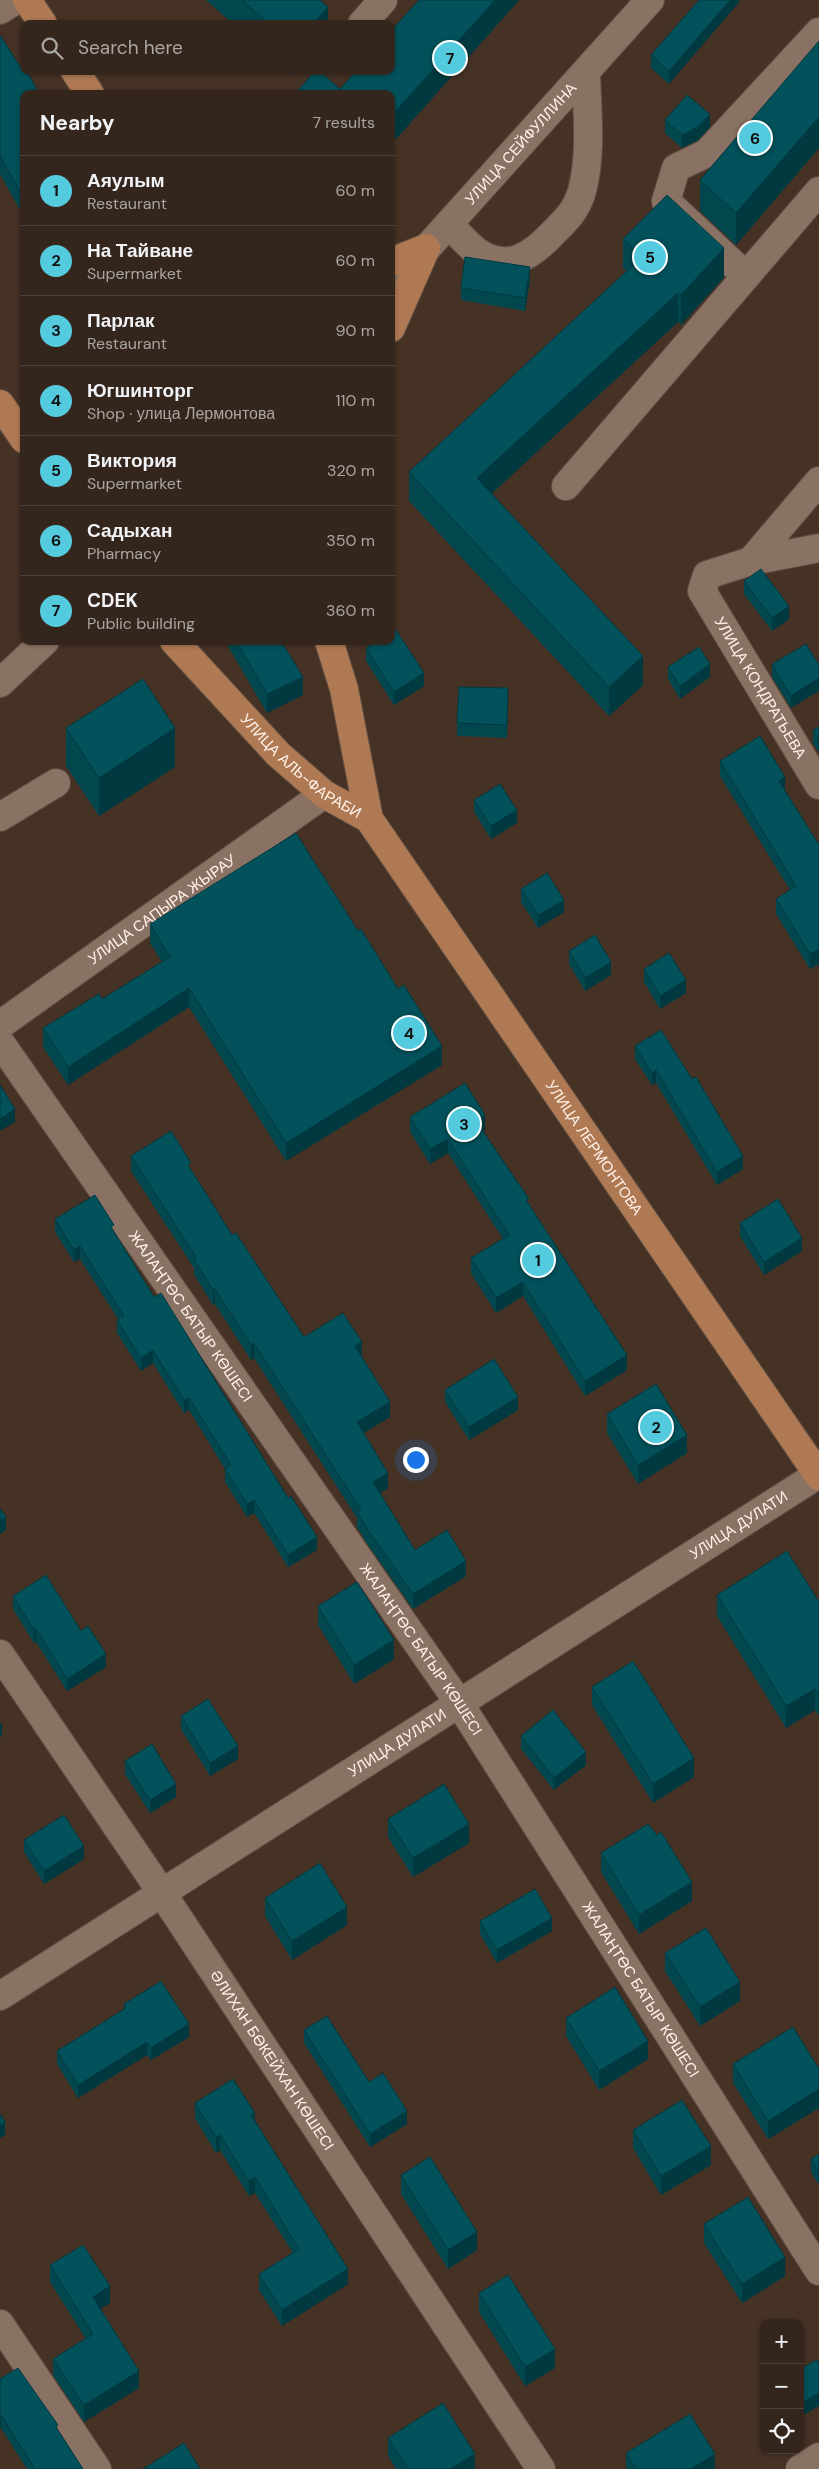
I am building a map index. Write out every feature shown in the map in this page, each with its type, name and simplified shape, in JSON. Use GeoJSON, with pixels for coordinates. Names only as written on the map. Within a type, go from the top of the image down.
{"type":"FeatureCollection","features":[{"type":"Feature","properties":{"kind":"main road"},"geometry":{"type":"LineString","coordinates":[[26,0],[39,20]]}},
{"type":"Feature","properties":{"kind":"main road"},"geometry":{"type":"LineString","coordinates":[[78,75],[87,90]]}},
{"type":"Feature","properties":{"kind":"main road"},"geometry":{"type":"LineString","coordinates":[[395,260],[426,248]]}},
{"type":"Feature","properties":{"kind":"main road"},"geometry":{"type":"LineString","coordinates":[[395,319],[426,248]]}},
{"type":"Feature","properties":{"kind":"main road"},"geometry":{"type":"LineString","coordinates":[[0,404],[20,433]]}},
{"type":"Feature","properties":{"kind":"main road","name":"УЛИЦА АЛЬ-ФАРАБИ"},"geometry":{"type":"LineString","coordinates":[[178,645],[278,754],[324,794],[369,819]]}},
{"type":"Feature","properties":{"kind":"main road","name":"УЛИЦА АЛЬ-ФАРАБИ"},"geometry":{"type":"LineString","coordinates":[[330,645],[344,689],[369,819]]}},
{"type":"Feature","properties":{"kind":"main road"},"geometry":{"type":"LineString","coordinates":[[342,645],[344,689]]}},
{"type":"Feature","properties":{"kind":"main road","name":"УЛИЦА ЛЕРМОНТОВА"},"geometry":{"type":"LineString","coordinates":[[369,819],[819,1475]]}},
{"type":"Feature","properties":{"kind":"street"},"geometry":{"type":"LineString","coordinates":[[0,10],[16,0]]}},
{"type":"Feature","properties":{"kind":"street","name":"УЛИЦА СЕЙФУЛЛИНА"},"geometry":{"type":"LineString","coordinates":[[395,283],[650,0]]}},
{"type":"Feature","properties":{"kind":"street"},"geometry":{"type":"LineString","coordinates":[[746,276],[666,200],[676,168],[707,153],[819,32]]}},
{"type":"Feature","properties":{"kind":"street"},"geometry":{"type":"LineString","coordinates":[[448,224],[479,253],[500,261],[518,260],[536,250],[576,210],[585,169],[588,133],[586,73]]}},
{"type":"Feature","properties":{"kind":"street"},"geometry":{"type":"LineString","coordinates":[[566,486],[819,191]]}},
{"type":"Feature","properties":{"kind":"street"},"geometry":{"type":"LineString","coordinates":[[751,561],[819,481]]}},
{"type":"Feature","properties":{"kind":"street"},"geometry":{"type":"LineString","coordinates":[[751,561],[819,548]]}},
{"type":"Feature","properties":{"kind":"street","name":"УЛИЦА КОНДРАТЬЕВА"},"geometry":{"type":"LineString","coordinates":[[751,561],[707,575],[702,591],[819,785]]}},
{"type":"Feature","properties":{"kind":"street"},"geometry":{"type":"LineString","coordinates":[[0,683],[41,645]]}},
{"type":"Feature","properties":{"kind":"street"},"geometry":{"type":"LineString","coordinates":[[0,817],[56,783]]}},
{"type":"Feature","properties":{"kind":"street","name":"УЛИЦА САПЫРА ЖЫРАУ"},"geometry":{"type":"LineString","coordinates":[[0,1025],[324,794]]}},
{"type":"Feature","properties":{"kind":"street","name":"ЖАЛАҢТӨС БАТЫР КӨШЕСІ"},"geometry":{"type":"LineString","coordinates":[[0,1042],[459,1703],[819,2270]]}},
{"type":"Feature","properties":{"kind":"street","name":"УЛИЦА ДУЛАТИ"},"geometry":{"type":"LineString","coordinates":[[0,1996],[819,1475]]}},
{"type":"Feature","properties":{"kind":"street","name":"ӘЛИХАН БӨКЕЙХАН КӨШЕСІ"},"geometry":{"type":"LineString","coordinates":[[0,1654],[162,1892],[541,2469]]}},
{"type":"Feature","properties":{"kind":"street"},"geometry":{"type":"LineString","coordinates":[[0,2324],[97,2469]]}},
{"type":"Feature","properties":{"kind":"street"},"geometry":{"type":"LineString","coordinates":[[800,2469],[819,2457]]}},
{"type":"Feature","properties":{"kind":"building"},"geometry":{"type":"Polygon","coordinates":[[[242,0],[320,0],[328,7],[317,20],[264,20],[242,0]]]}},
{"type":"Feature","properties":{"kind":"building"},"geometry":{"type":"Polygon","coordinates":[[[419,0],[495,0],[396,111],[395,90],[298,90],[312,75],[324,75],[340,89],[352,75],[395,75],[395,27],[419,0]]]}},
{"type":"Feature","properties":{"kind":"building"},"geometry":{"type":"Polygon","coordinates":[[[699,0],[730,0],[669,71],[651,55],[699,0]]]}},
{"type":"Feature","properties":{"kind":"building"},"geometry":{"type":"Polygon","coordinates":[[[0,35],[20,64],[20,75],[29,75],[37,90],[20,90],[20,192],[0,156],[0,35]]]}},
{"type":"Feature","properties":{"kind":"building"},"geometry":{"type":"Polygon","coordinates":[[[819,41],[819,117],[736,213],[700,180],[819,41]]]}},
{"type":"Feature","properties":{"kind":"building"},"geometry":{"type":"Polygon","coordinates":[[[687,95],[710,114],[698,127],[682,135],[665,120],[687,95]]]}},
{"type":"Feature","properties":{"kind":"building"},"geometry":{"type":"Polygon","coordinates":[[[667,195],[724,248],[681,295],[678,293],[477,478],[643,656],[609,687],[409,472],[642,257],[623,239],[667,195]]]}},
{"type":"Feature","properties":{"kind":"building"},"geometry":{"type":"Polygon","coordinates":[[[465,257],[530,267],[525,298],[461,288],[465,257]]]}},
{"type":"Feature","properties":{"kind":"building"},"geometry":{"type":"Polygon","coordinates":[[[761,569],[789,606],[772,618],[744,581],[761,569]]]}},
{"type":"Feature","properties":{"kind":"building"},"geometry":{"type":"Polygon","coordinates":[[[395,631],[424,673],[394,692],[366,648],[371,645],[395,645],[395,631]]]}},
{"type":"Feature","properties":{"kind":"building"},"geometry":{"type":"Polygon","coordinates":[[[806,644],[819,665],[819,678],[791,696],[772,664],[806,644]]]}},
{"type":"Feature","properties":{"kind":"building"},"geometry":{"type":"Polygon","coordinates":[[[238,645],[283,645],[303,677],[267,694],[238,645]]]}},
{"type":"Feature","properties":{"kind":"building"},"geometry":{"type":"Polygon","coordinates":[[[699,647],[710,664],[680,686],[668,667],[699,647]]]}},
{"type":"Feature","properties":{"kind":"building"},"geometry":{"type":"Polygon","coordinates":[[[143,679],[175,728],[99,778],[66,728],[143,679]]]}},
{"type":"Feature","properties":{"kind":"building"},"geometry":{"type":"Polygon","coordinates":[[[459,687],[508,688],[507,725],[457,723],[459,687]]]}},
{"type":"Feature","properties":{"kind":"building"},"geometry":{"type":"Polygon","coordinates":[[[819,727],[819,740],[813,730],[819,727]]]}},
{"type":"Feature","properties":{"kind":"building"},"geometry":{"type":"Polygon","coordinates":[[[760,736],[785,777],[779,781],[819,845],[819,949],[810,954],[776,899],[796,886],[720,761],[760,736]]]}},
{"type":"Feature","properties":{"kind":"building"},"geometry":{"type":"Polygon","coordinates":[[[500,784],[517,810],[491,826],[474,800],[500,784]]]}},
{"type":"Feature","properties":{"kind":"building"},"geometry":{"type":"Polygon","coordinates":[[[296,833],[358,931],[361,929],[398,989],[404,985],[442,1046],[286,1143],[189,988],[68,1067],[43,1028],[99,994],[102,999],[170,957],[150,924],[296,833]]]}},
{"type":"Feature","properties":{"kind":"building"},"geometry":{"type":"Polygon","coordinates":[[[547,873],[564,900],[538,915],[521,889],[547,873]]]}},
{"type":"Feature","properties":{"kind":"building"},"geometry":{"type":"Polygon","coordinates":[[[595,935],[611,962],[585,978],[569,951],[595,935]]]}},
{"type":"Feature","properties":{"kind":"building"},"geometry":{"type":"Polygon","coordinates":[[[669,953],[686,980],[660,996],[644,969],[669,953]]]}},
{"type":"Feature","properties":{"kind":"building"},"geometry":{"type":"Polygon","coordinates":[[[661,1030],[692,1079],[696,1077],[743,1156],[717,1172],[656,1070],[652,1073],[635,1046],[661,1030]]]}},
{"type":"Feature","properties":{"kind":"building"},"geometry":{"type":"Polygon","coordinates":[[[465,1083],[485,1115],[476,1121],[529,1199],[526,1200],[627,1355],[585,1381],[523,1282],[496,1298],[471,1258],[509,1235],[448,1139],[430,1149],[410,1117],[465,1083]]]}},
{"type":"Feature","properties":{"kind":"building"},"geometry":{"type":"Polygon","coordinates":[[[0,1085],[15,1109],[0,1119],[0,1085]]]}},
{"type":"Feature","properties":{"kind":"building"},"geometry":{"type":"Polygon","coordinates":[[[171,1131],[191,1163],[188,1165],[232,1235],[236,1233],[304,1337],[343,1313],[362,1342],[355,1346],[390,1402],[357,1422],[388,1473],[373,1482],[415,1550],[447,1530],[466,1561],[413,1594],[368,1530],[357,1512],[361,1510],[254,1343],[251,1345],[215,1289],[213,1290],[194,1259],[196,1257],[131,1156],[171,1131]]]}},
{"type":"Feature","properties":{"kind":"building"},"geometry":{"type":"Polygon","coordinates":[[[95,1195],[114,1225],[111,1227],[154,1297],[161,1293],[288,1498],[291,1496],[317,1537],[288,1555],[254,1500],[247,1504],[225,1469],[231,1465],[189,1398],[184,1400],[153,1350],[141,1358],[117,1320],[124,1316],[80,1246],[74,1250],[55,1219],[95,1195]]]}},
{"type":"Feature","properties":{"kind":"building"},"geometry":{"type":"Polygon","coordinates":[[[778,1199],[802,1238],[764,1262],[740,1223],[778,1199]]]}},
{"type":"Feature","properties":{"kind":"building"},"geometry":{"type":"Polygon","coordinates":[[[494,1359],[518,1397],[469,1427],[445,1390],[494,1359]]]}},
{"type":"Feature","properties":{"kind":"building"},"geometry":{"type":"Polygon","coordinates":[[[656,1384],[687,1435],[638,1465],[607,1414],[656,1384]]]}},
{"type":"Feature","properties":{"kind":"building"},"geometry":{"type":"Polygon","coordinates":[[[0,1508],[6,1517],[0,1521],[0,1508]]]}},
{"type":"Feature","properties":{"kind":"building"},"geometry":{"type":"Polygon","coordinates":[[[787,1551],[819,1602],[819,1695],[815,1689],[786,1706],[717,1595],[787,1551]]]}},
{"type":"Feature","properties":{"kind":"building"},"geometry":{"type":"Polygon","coordinates":[[[46,1575],[81,1631],[88,1626],[106,1654],[67,1679],[13,1596],[46,1575]]]}},
{"type":"Feature","properties":{"kind":"building"},"geometry":{"type":"Polygon","coordinates":[[[357,1582],[394,1640],[354,1665],[318,1606],[357,1582]]]}},
{"type":"Feature","properties":{"kind":"building"},"geometry":{"type":"Polygon","coordinates":[[[633,1661],[694,1758],[653,1784],[592,1687],[633,1661]]]}},
{"type":"Feature","properties":{"kind":"building"},"geometry":{"type":"Polygon","coordinates":[[[208,1699],[238,1746],[210,1763],[181,1716],[208,1699]]]}},
{"type":"Feature","properties":{"kind":"building"},"geometry":{"type":"Polygon","coordinates":[[[553,1710],[586,1752],[554,1778],[521,1736],[553,1710]]]}},
{"type":"Feature","properties":{"kind":"building"},"geometry":{"type":"Polygon","coordinates":[[[152,1744],[176,1784],[150,1800],[125,1761],[152,1744]]]}},
{"type":"Feature","properties":{"kind":"building"},"geometry":{"type":"Polygon","coordinates":[[[444,1784],[469,1824],[413,1858],[388,1819],[444,1784]]]}},
{"type":"Feature","properties":{"kind":"building"},"geometry":{"type":"Polygon","coordinates":[[[64,1815],[84,1846],[44,1871],[24,1840],[64,1815]]]}},
{"type":"Feature","properties":{"kind":"building"},"geometry":{"type":"Polygon","coordinates":[[[648,1824],[657,1835],[661,1832],[692,1882],[639,1915],[601,1853],[648,1824]]]}},
{"type":"Feature","properties":{"kind":"building"},"geometry":{"type":"Polygon","coordinates":[[[320,1863],[347,1907],[292,1941],[265,1898],[320,1863]]]}},
{"type":"Feature","properties":{"kind":"building"},"geometry":{"type":"Polygon","coordinates":[[[535,1889],[552,1918],[497,1950],[480,1921],[535,1889]]]}},
{"type":"Feature","properties":{"kind":"building"},"geometry":{"type":"Polygon","coordinates":[[[706,1928],[740,1982],[700,2007],[665,1953],[706,1928]]]}},
{"type":"Feature","properties":{"kind":"building"},"geometry":{"type":"Polygon","coordinates":[[[161,1981],[189,2024],[151,2048],[147,2042],[78,2085],[57,2051],[126,2008],[124,2004],[161,1981]]]}},
{"type":"Feature","properties":{"kind":"building"},"geometry":{"type":"Polygon","coordinates":[[[615,1987],[648,2041],[599,2071],[566,2018],[615,1987]]]}},
{"type":"Feature","properties":{"kind":"building"},"geometry":{"type":"Polygon","coordinates":[[[327,2016],[369,2082],[383,2073],[407,2111],[370,2134],[304,2030],[327,2016]]]}},
{"type":"Feature","properties":{"kind":"building"},"geometry":{"type":"Polygon","coordinates":[[[793,2027],[819,2069],[819,2089],[768,2121],[733,2064],[793,2027]]]}},
{"type":"Feature","properties":{"kind":"building"},"geometry":{"type":"Polygon","coordinates":[[[233,2079],[255,2113],[251,2115],[348,2269],[282,2310],[259,2274],[299,2249],[255,2177],[249,2181],[220,2135],[216,2137],[195,2103],[233,2079]]]}},
{"type":"Feature","properties":{"kind":"building"},"geometry":{"type":"Polygon","coordinates":[[[682,2100],[711,2146],[661,2176],[633,2130],[682,2100]]]}},
{"type":"Feature","properties":{"kind":"building"},"geometry":{"type":"Polygon","coordinates":[[[0,2114],[5,2122],[0,2125],[0,2114]]]}},
{"type":"Feature","properties":{"kind":"building"},"geometry":{"type":"Polygon","coordinates":[[[819,2154],[819,2172],[811,2159],[819,2154]]]}},
{"type":"Feature","properties":{"kind":"building"},"geometry":{"type":"Polygon","coordinates":[[[430,2157],[477,2232],[448,2250],[401,2175],[430,2157]]]}},
{"type":"Feature","properties":{"kind":"building"},"geometry":{"type":"Polygon","coordinates":[[[748,2197],[785,2257],[742,2284],[704,2224],[748,2197]]]}},
{"type":"Feature","properties":{"kind":"building"},"geometry":{"type":"Polygon","coordinates":[[[83,2245],[110,2286],[93,2297],[139,2371],[84,2405],[53,2359],[93,2334],[50,2265],[83,2245]]]}},
{"type":"Feature","properties":{"kind":"building"},"geometry":{"type":"Polygon","coordinates":[[[508,2275],[555,2349],[525,2367],[479,2293],[508,2275]]]}},
{"type":"Feature","properties":{"kind":"building"},"geometry":{"type":"Polygon","coordinates":[[[817,2360],[819,2364],[819,2393],[804,2402],[804,2367],[817,2360]]]}},
{"type":"Feature","properties":{"kind":"building"},"geometry":{"type":"Polygon","coordinates":[[[18,2368],[58,2425],[56,2427],[83,2469],[35,2469],[0,2416],[0,2379],[18,2368]]]}},
{"type":"Feature","properties":{"kind":"building"},"geometry":{"type":"Polygon","coordinates":[[[443,2403],[475,2454],[450,2469],[408,2469],[388,2438],[443,2403]]]}},
{"type":"Feature","properties":{"kind":"building"},"geometry":{"type":"Polygon","coordinates":[[[690,2414],[715,2454],[691,2469],[636,2469],[626,2453],[690,2414]]]}},
{"type":"Feature","properties":{"kind":"building"},"geometry":{"type":"Polygon","coordinates":[[[184,2443],[200,2469],[143,2469],[184,2443]]]}},
{"type":"Feature","properties":{"kind":"place","name":"CDEK"},"geometry":{"type":"Point","coordinates":[450,58]}},
{"type":"Feature","properties":{"kind":"place","name":"Садыхан"},"geometry":{"type":"Point","coordinates":[755,138]}},
{"type":"Feature","properties":{"kind":"place","name":"Виктория"},"geometry":{"type":"Point","coordinates":[650,257]}},
{"type":"Feature","properties":{"kind":"place","name":"Югшинторг"},"geometry":{"type":"Point","coordinates":[409,1033]}},
{"type":"Feature","properties":{"kind":"place","name":"Парлак"},"geometry":{"type":"Point","coordinates":[464,1124]}},
{"type":"Feature","properties":{"kind":"place","name":"Аяулым"},"geometry":{"type":"Point","coordinates":[538,1260]}},
{"type":"Feature","properties":{"kind":"place","name":"На Тайване"},"geometry":{"type":"Point","coordinates":[656,1427]}}]}
